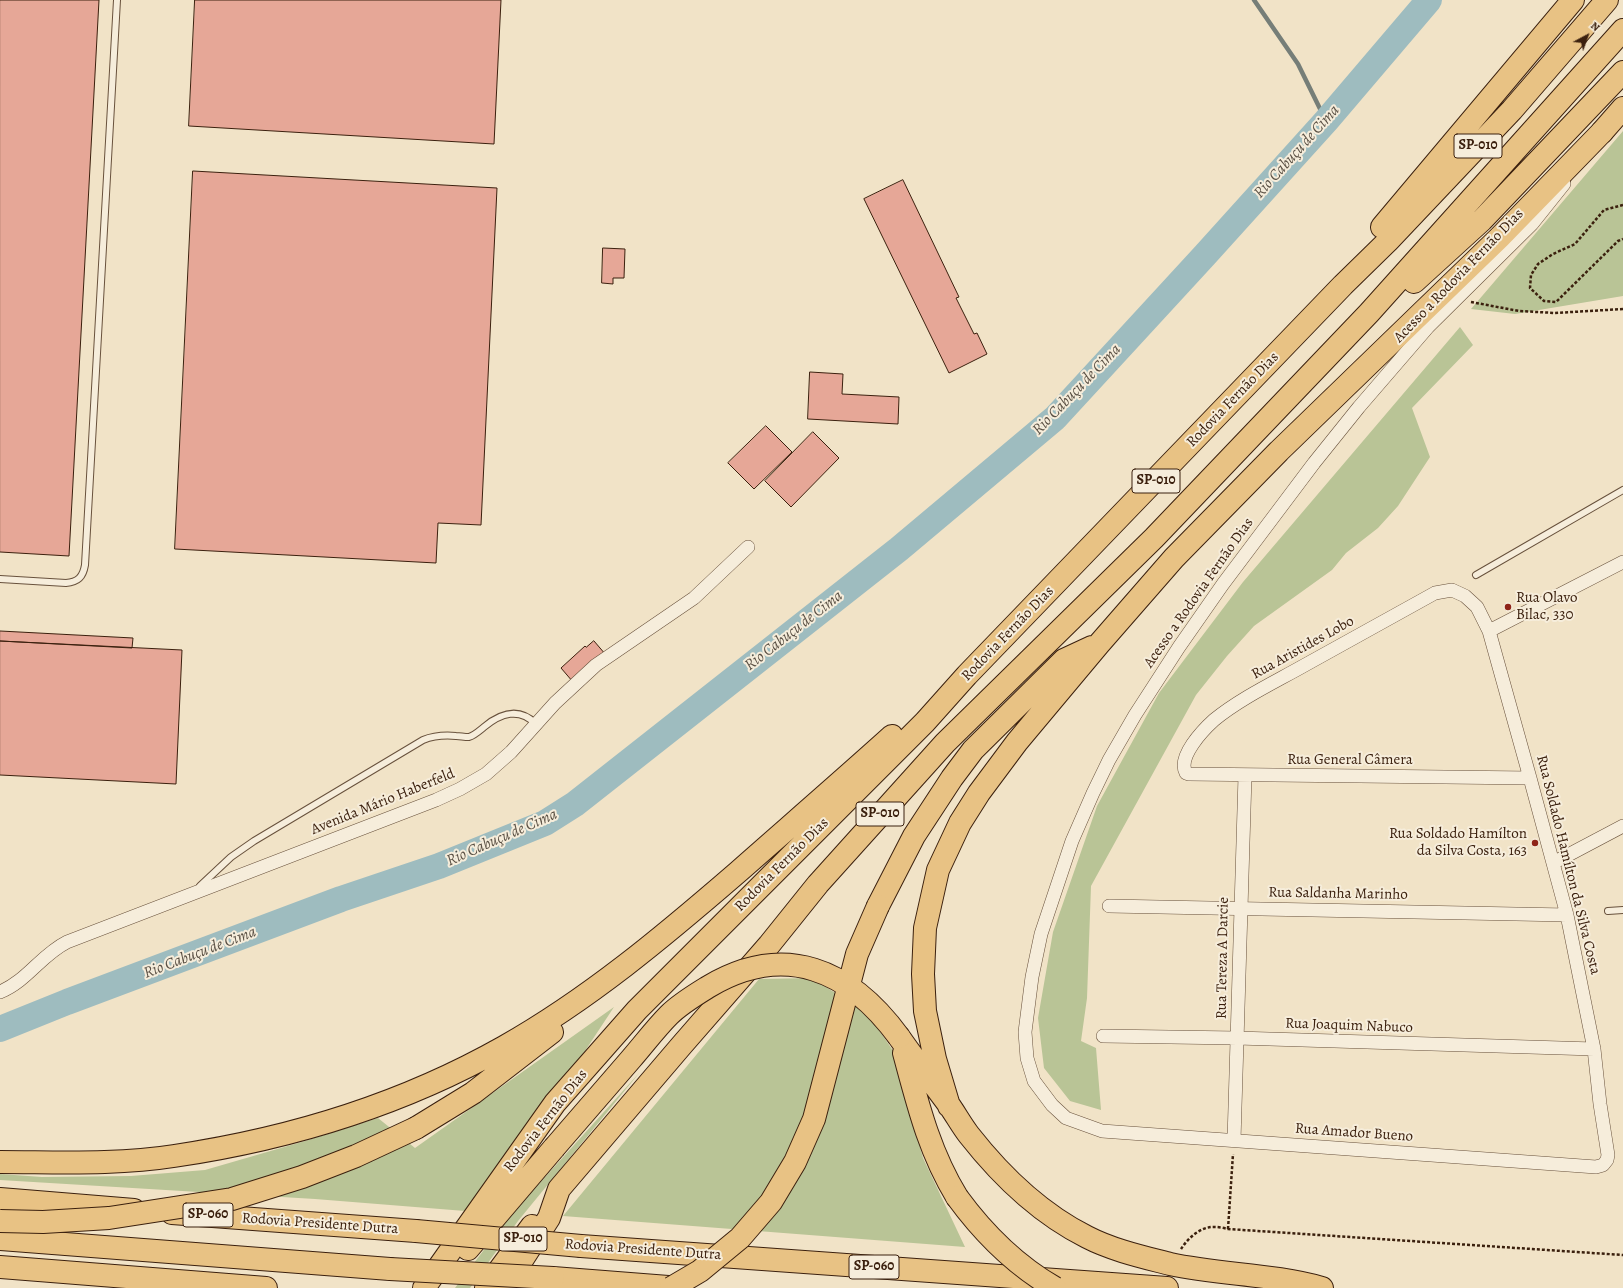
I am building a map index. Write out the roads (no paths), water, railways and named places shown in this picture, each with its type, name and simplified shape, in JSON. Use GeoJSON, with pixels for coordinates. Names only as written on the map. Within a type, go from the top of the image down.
{"type":"FeatureCollection","features":[{"type":"Feature","properties":{"kind":"highway"},"geometry":{"type":"LineString","coordinates":[[1343,285],[1375,236],[1573,0]]}},
{"type":"Feature","properties":{"kind":"highway","name":"Rodovia Fernão Dias"},"geometry":{"type":"LineString","coordinates":[[429,1286],[555,1103],[637,1010],[925,722],[967,675],[1343,285],[1388,241],[1512,110],[1607,0]]}},
{"type":"Feature","properties":{"kind":"highway","name":"SP-010"},"geometry":{"type":"LineString","coordinates":[[486,1288],[559,1189],[769,945],[818,884],[922,768],[945,743],[1154,538],[1369,313],[1623,30]]}},
{"type":"Feature","properties":{"kind":"highway"},"geometry":{"type":"LineString","coordinates":[[1369,313],[1388,306],[1482,220],[1623,72]]}},
{"type":"Feature","properties":{"kind":"highway"},"geometry":{"type":"LineString","coordinates":[[949,1106],[935,1059],[925,1011],[923,974],[925,928],[938,870],[960,823],[979,793],[1017,742],[1099,644],[1174,558],[1280,451],[1500,237],[1602,132],[1623,108]]}},
{"type":"Feature","properties":{"kind":"highway"},"geometry":{"type":"LineString","coordinates":[[671,1288],[700,1271],[740,1238],[771,1202],[795,1162],[814,1119],[857,954],[878,906],[914,836],[952,778],[973,750],[1064,660],[1099,644]]}},
{"type":"Feature","properties":{"kind":"highway"},"geometry":{"type":"LineString","coordinates":[[0,1162],[130,1161],[173,1157],[237,1145],[311,1127],[404,1095],[467,1066],[505,1046],[560,1012],[606,981],[673,929],[915,715],[967,675]]}},
{"type":"Feature","properties":{"kind":"highway"},"geometry":{"type":"LineString","coordinates":[[0,1221],[42,1222],[109,1218],[232,1199],[302,1177],[356,1156],[416,1128],[473,1093],[646,962],[673,929]]}},
{"type":"Feature","properties":{"kind":"highway"},"geometry":{"type":"LineString","coordinates":[[429,1286],[554,1148],[670,1014],[699,992],[721,979],[754,968],[784,964],[797,965],[833,977],[858,993],[886,1019],[968,1134],[991,1162],[1015,1187],[1038,1207],[1064,1225],[1088,1238],[1146,1258],[1201,1270],[1278,1278],[1322,1288]]}},
{"type":"Feature","properties":{"kind":"highway"},"geometry":{"type":"LineString","coordinates":[[899,1037],[929,1140],[940,1166],[957,1197],[978,1225],[1002,1250],[1028,1271],[1055,1288]]}},
{"type":"Feature","properties":{"kind":"highway"},"geometry":{"type":"LineString","coordinates":[[504,1288],[549,1218],[559,1189]]}},
{"type":"Feature","properties":{"kind":"highway","name":"Rodovia Presidente Dutra"},"geometry":{"type":"LineString","coordinates":[[0,1199],[416,1231],[581,1246],[1167,1288]]}},
{"type":"Feature","properties":{"kind":"highway"},"geometry":{"type":"LineString","coordinates":[[0,1239],[390,1269],[553,1278],[681,1288]]}},
{"type":"Feature","properties":{"kind":"highway"},"geometry":{"type":"LineString","coordinates":[[0,1267],[266,1288]]}},
{"type":"Feature","properties":{"kind":"street","name":"Acesso a Rodovia Fernão Dias"},"geometry":{"type":"LineString","coordinates":[[1102,1131],[1066,1118],[1052,1105],[1034,1081],[1027,1058],[1025,1032],[1032,977],[1041,934],[1072,841],[1109,760],[1135,715],[1179,647],[1223,584],[1359,407],[1428,327],[1532,224],[1555,196],[1602,132]]}},
{"type":"Feature","properties":{"kind":"street","name":"Avenida Mário Haberfeld"},"geometry":{"type":"LineString","coordinates":[[0,992],[12,987],[23,979],[54,948],[67,942],[460,790],[486,774],[511,752],[573,685],[596,665],[694,598],[748,547]]}},
{"type":"Feature","properties":{"kind":"street"},"geometry":{"type":"LineString","coordinates":[[1489,631],[1623,562]]}},
{"type":"Feature","properties":{"kind":"street","name":"Rua Soldado Hamílton da Silva Costa"},"geometry":{"type":"LineString","coordinates":[[1452,590],[1465,596],[1477,608],[1489,631],[1567,915],[1594,1049],[1600,1104],[1608,1155],[1607,1160],[1603,1165]]}},
{"type":"Feature","properties":{"kind":"street","name":"Rua Aristides Lobo"},"geometry":{"type":"LineString","coordinates":[[1185,756],[1199,735],[1214,721],[1234,706],[1288,674],[1435,593],[1452,590]]}},
{"type":"Feature","properties":{"kind":"street","name":"Rua General Câmera"},"geometry":{"type":"LineString","coordinates":[[1185,756],[1184,765],[1186,773],[1189,774],[1245,776],[1530,778]]}},
{"type":"Feature","properties":{"kind":"street","name":"Rua Tereza A Darcie"},"geometry":{"type":"LineString","coordinates":[[1234,1140],[1245,776]]}},
{"type":"Feature","properties":{"kind":"street"},"geometry":{"type":"LineString","coordinates":[[1552,863],[1623,826]]}},
{"type":"Feature","properties":{"kind":"street","name":"Rua Saldanha Marinho"},"geometry":{"type":"LineString","coordinates":[[1109,906],[1567,915]]}},
{"type":"Feature","properties":{"kind":"street","name":"Rua Joaquim Nabuco"},"geometry":{"type":"LineString","coordinates":[[1103,1036],[1237,1038],[1594,1049]]}},
{"type":"Feature","properties":{"kind":"street","name":"Rua Amador Bueno"},"geometry":{"type":"LineString","coordinates":[[1102,1131],[1588,1166],[1603,1165]]}},
{"type":"Feature","properties":{"kind":"lane"},"geometry":{"type":"LineString","coordinates":[[0,579],[66,583],[74,582],[80,579],[84,574],[86,565],[117,0]]}},
{"type":"Feature","properties":{"kind":"lane"},"geometry":{"type":"LineString","coordinates":[[1476,575],[1623,490]]}},
{"type":"Feature","properties":{"kind":"lane"},"geometry":{"type":"LineString","coordinates":[[193,893],[232,857],[254,841],[423,740],[440,736],[469,736],[479,732],[498,717],[505,714],[524,716],[536,724]]}},
{"type":"Feature","properties":{"kind":"lane"},"geometry":{"type":"LineString","coordinates":[[1608,911],[1623,910]]}},
{"type":"Feature","properties":{"kind":"waterway"},"geometry":{"type":"LineString","coordinates":[[1254,0],[1298,64],[1326,121]]}},
{"type":"Feature","properties":{"kind":"waterway","name":"Rio Cabuçu de Cima"},"geometry":{"type":"LineString","coordinates":[[0,1029],[67,1002],[341,899],[439,866],[545,823],[575,804],[899,549],[1055,418],[1326,121],[1429,0]]}},
{"type":"Feature","properties":{"kind":"place","name":"Rua Olavo Bilac, 330"},"geometry":{"type":"Point","coordinates":[1508,607]}},
{"type":"Feature","properties":{"kind":"place","name":"Rua Soldado Hamílton da Silva Costa, 163"},"geometry":{"type":"Point","coordinates":[1535,843]}}]}
